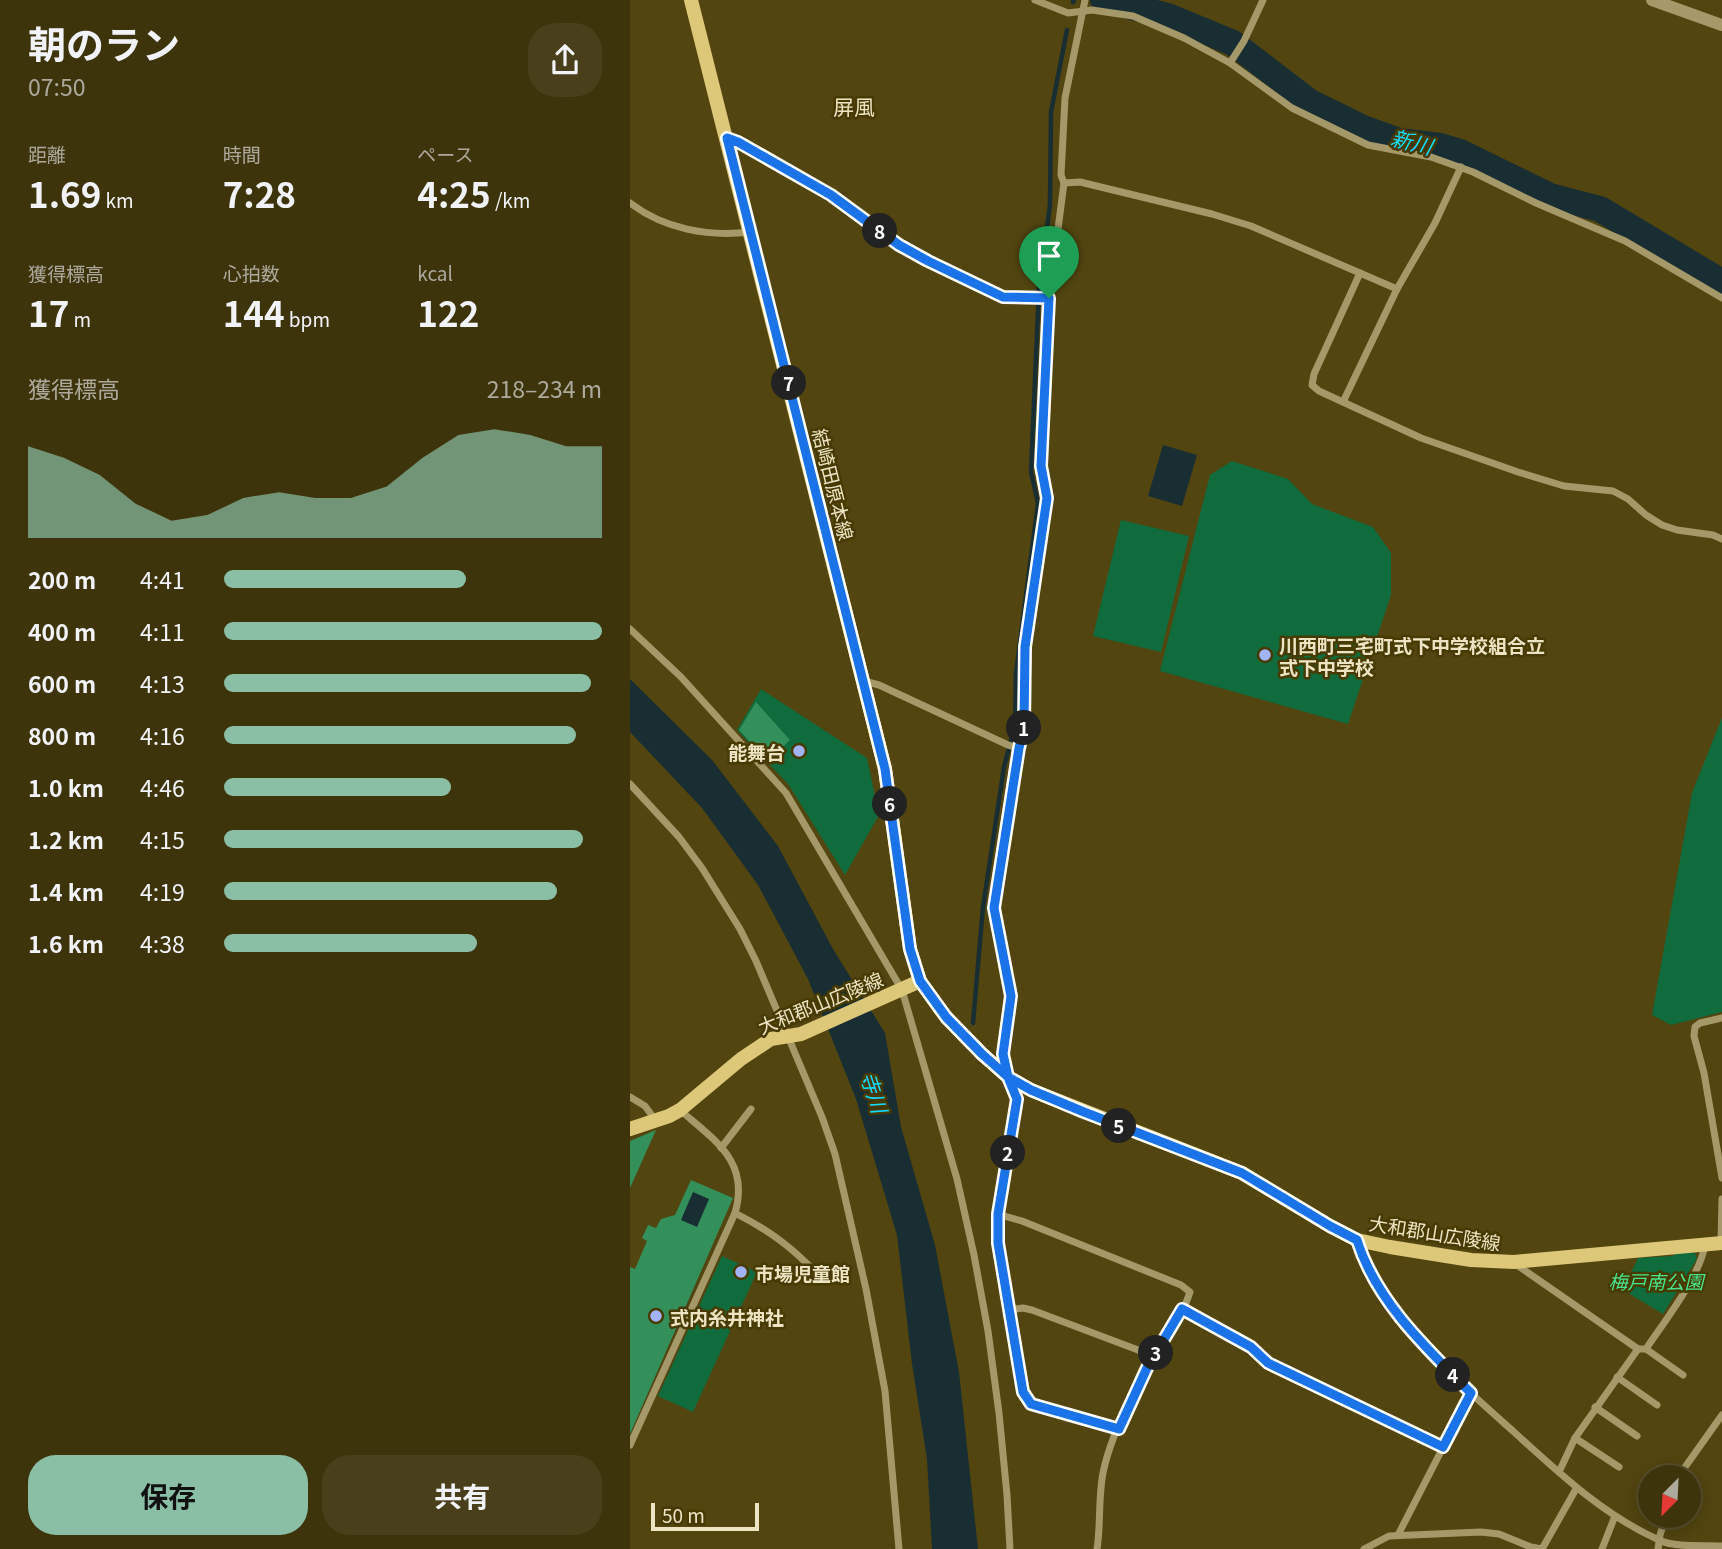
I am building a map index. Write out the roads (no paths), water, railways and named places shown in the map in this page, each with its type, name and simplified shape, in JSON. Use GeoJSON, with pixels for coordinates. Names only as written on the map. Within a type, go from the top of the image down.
{"type":"FeatureCollection","features":[{"type":"Feature","properties":{"kind":"main road","name":"結崎田原本線"},"geometry":{"type":"LineString","coordinates":[[691,0],[885,769],[910,949],[920,981]]}},
{"type":"Feature","properties":{"kind":"main road","name":"大和郡山広陵線"},"geometry":{"type":"LineString","coordinates":[[630,1129],[680,1110],[741,1059],[771,1039],[794,1034],[920,981],[946,1017],[1008,1077],[1063,1104],[1242,1173],[1357,1240],[1471,1260],[1514,1262],[1721,1243]]}},
{"type":"Feature","properties":{"kind":"street"},"geometry":{"type":"LineString","coordinates":[[1035,0],[1068,13],[1092,10],[1133,16],[1184,38],[1230,63],[1292,108],[1368,145],[1432,157],[1461,167],[1625,241],[1722,298]]}},
{"type":"Feature","properties":{"kind":"street"},"geometry":{"type":"LineString","coordinates":[[1085,0],[1065,98],[1061,174],[1064,183],[1049,298],[1041,466],[1047,498],[1025,647],[1024,728],[994,908],[1011,996],[1003,1054],[1017,1099],[998,1214],[998,1243],[1023,1392],[1031,1404],[1119,1429]]}},
{"type":"Feature","properties":{"kind":"street"},"geometry":{"type":"LineString","coordinates":[[1230,63],[1264,0]]}},
{"type":"Feature","properties":{"kind":"street"},"geometry":{"type":"LineString","coordinates":[[1652,0],[1722,25]]}},
{"type":"Feature","properties":{"kind":"street"},"geometry":{"type":"LineString","coordinates":[[727,138],[831,195],[899,245],[961,278],[1003,297],[1049,298]]}},
{"type":"Feature","properties":{"kind":"street"},"geometry":{"type":"LineString","coordinates":[[1343,402],[1397,289],[1435,223],[1461,167]]}},
{"type":"Feature","properties":{"kind":"street"},"geometry":{"type":"LineString","coordinates":[[1064,183],[1080,182],[1212,214],[1261,230],[1397,289]]}},
{"type":"Feature","properties":{"kind":"street"},"geometry":{"type":"LineString","coordinates":[[630,203],[671,225],[705,233],[750,232]]}},
{"type":"Feature","properties":{"kind":"street"},"geometry":{"type":"LineString","coordinates":[[1360,273],[1327,343],[1312,385],[1319,391],[1421,438],[1564,486],[1613,491],[1628,499],[1662,526],[1722,539]]}},
{"type":"Feature","properties":{"kind":"street"},"geometry":{"type":"LineString","coordinates":[[630,629],[681,677],[786,793],[847,893],[894,980],[957,1179],[976,1268],[999,1413],[1010,1549]]}},
{"type":"Feature","properties":{"kind":"street"},"geometry":{"type":"LineString","coordinates":[[864,681],[1019,748]]}},
{"type":"Feature","properties":{"kind":"street"},"geometry":{"type":"LineString","coordinates":[[630,785],[679,837],[724,902],[794,1034],[835,1154],[866,1289],[885,1391],[899,1549]]}},
{"type":"Feature","properties":{"kind":"street"},"geometry":{"type":"LineString","coordinates":[[1722,1018],[1700,1023],[1695,1027],[1694,1036],[1704,1073],[1722,1178]]}},
{"type":"Feature","properties":{"kind":"street"},"geometry":{"type":"LineString","coordinates":[[630,1097],[645,1106],[656,1121]]}},
{"type":"Feature","properties":{"kind":"street"},"geometry":{"type":"LineString","coordinates":[[721,1148],[751,1109]]}},
{"type":"Feature","properties":{"kind":"street"},"geometry":{"type":"LineString","coordinates":[[630,1445],[735,1213],[739,1198],[738,1171],[721,1148],[680,1110]]}},
{"type":"Feature","properties":{"kind":"street"},"geometry":{"type":"LineString","coordinates":[[1721,1243],[1722,1199]]}},
{"type":"Feature","properties":{"kind":"street"},"geometry":{"type":"LineString","coordinates":[[735,1213],[770,1232],[798,1253],[817,1273]]}},
{"type":"Feature","properties":{"kind":"street"},"geometry":{"type":"LineString","coordinates":[[998,1214],[1181,1285],[1190,1292],[1154,1356],[1119,1429],[1103,1473],[1097,1549]]}},
{"type":"Feature","properties":{"kind":"street"},"geometry":{"type":"LineString","coordinates":[[1357,1240],[1373,1279],[1415,1336],[1471,1393],[1576,1489],[1659,1545],[1722,1546]]}},
{"type":"Feature","properties":{"kind":"street"},"geometry":{"type":"LineString","coordinates":[[1559,1472],[1575,1438],[1595,1407],[1680,1298],[1704,1254],[1705,1245]]}},
{"type":"Feature","properties":{"kind":"street"},"geometry":{"type":"LineString","coordinates":[[1514,1262],[1683,1374]]}},
{"type":"Feature","properties":{"kind":"street"},"geometry":{"type":"LineString","coordinates":[[1182,1309],[1251,1347],[1268,1363],[1443,1447]]}},
{"type":"Feature","properties":{"kind":"street"},"geometry":{"type":"LineString","coordinates":[[1008,1310],[1032,1310],[1154,1356]]}},
{"type":"Feature","properties":{"kind":"street"},"geometry":{"type":"LineString","coordinates":[[1617,1377],[1657,1405]]}},
{"type":"Feature","properties":{"kind":"street"},"geometry":{"type":"LineString","coordinates":[[1398,1535],[1471,1393]]}},
{"type":"Feature","properties":{"kind":"street"},"geometry":{"type":"LineString","coordinates":[[1595,1407],[1637,1436]]}},
{"type":"Feature","properties":{"kind":"street"},"geometry":{"type":"LineString","coordinates":[[1687,1465],[1722,1415]]}},
{"type":"Feature","properties":{"kind":"street"},"geometry":{"type":"LineString","coordinates":[[1575,1438],[1619,1466]]}},
{"type":"Feature","properties":{"kind":"street"},"geometry":{"type":"LineString","coordinates":[[1364,1549],[1390,1536],[1481,1532],[1499,1534],[1542,1549],[1576,1489]]}},
{"type":"Feature","properties":{"kind":"street"},"geometry":{"type":"LineString","coordinates":[[1602,1549],[1615,1516]]}},
{"type":"Feature","properties":{"kind":"water"},"geometry":{"type":"Polygon","coordinates":[[[1163,445],[1197,455],[1182,506],[1148,496],[1163,445]]]}},
{"type":"Feature","properties":{"kind":"water","name":"寺川"},"geometry":{"type":"Polygon","coordinates":[[[630,679],[712,760],[778,846],[833,949],[885,1033],[901,1127],[935,1245],[959,1372],[978,1549],[932,1549],[927,1459],[912,1364],[897,1235],[856,1099],[808,979],[758,885],[702,808],[630,732],[630,679]]]}},
{"type":"Feature","properties":{"kind":"water"},"geometry":{"type":"Polygon","coordinates":[[[693,1192],[709,1199],[697,1227],[681,1220],[693,1192]]]}},
{"type":"Feature","properties":{"kind":"waterway","name":"新川"},"geometry":{"type":"LineString","coordinates":[[1103,0],[1168,16],[1233,43],[1310,102],[1363,128],[1399,141],[1440,146],[1460,152],[1550,196],[1600,209],[1722,282]]}},
{"type":"Feature","properties":{"kind":"waterway"},"geometry":{"type":"LineString","coordinates":[[973,1023],[983,907],[1004,767],[1015,725],[1016,673],[1038,503],[1031,472],[1039,287],[1050,205],[1051,112],[1067,30]]}},
{"type":"Feature","properties":{"kind":"place","name":"川西町三宅町式下中学校組合立 式下中学校"},"geometry":{"type":"Point","coordinates":[1265,655]}},
{"type":"Feature","properties":{"kind":"place","name":"能舞台"},"geometry":{"type":"Point","coordinates":[799,751]}},
{"type":"Feature","properties":{"kind":"place","name":"市場児童館"},"geometry":{"type":"Point","coordinates":[741,1272]}},
{"type":"Feature","properties":{"kind":"place","name":"式内糸井神社"},"geometry":{"type":"Point","coordinates":[656,1316]}},
{"type":"Feature","properties":{"kind":"district","name":"屏風"},"geometry":{"type":"Point","coordinates":[854,106]}},
{"type":"Feature","properties":{"kind":"park label","name":"梅戸南公園"},"geometry":{"type":"Point","coordinates":[1656,1280]}}]}
